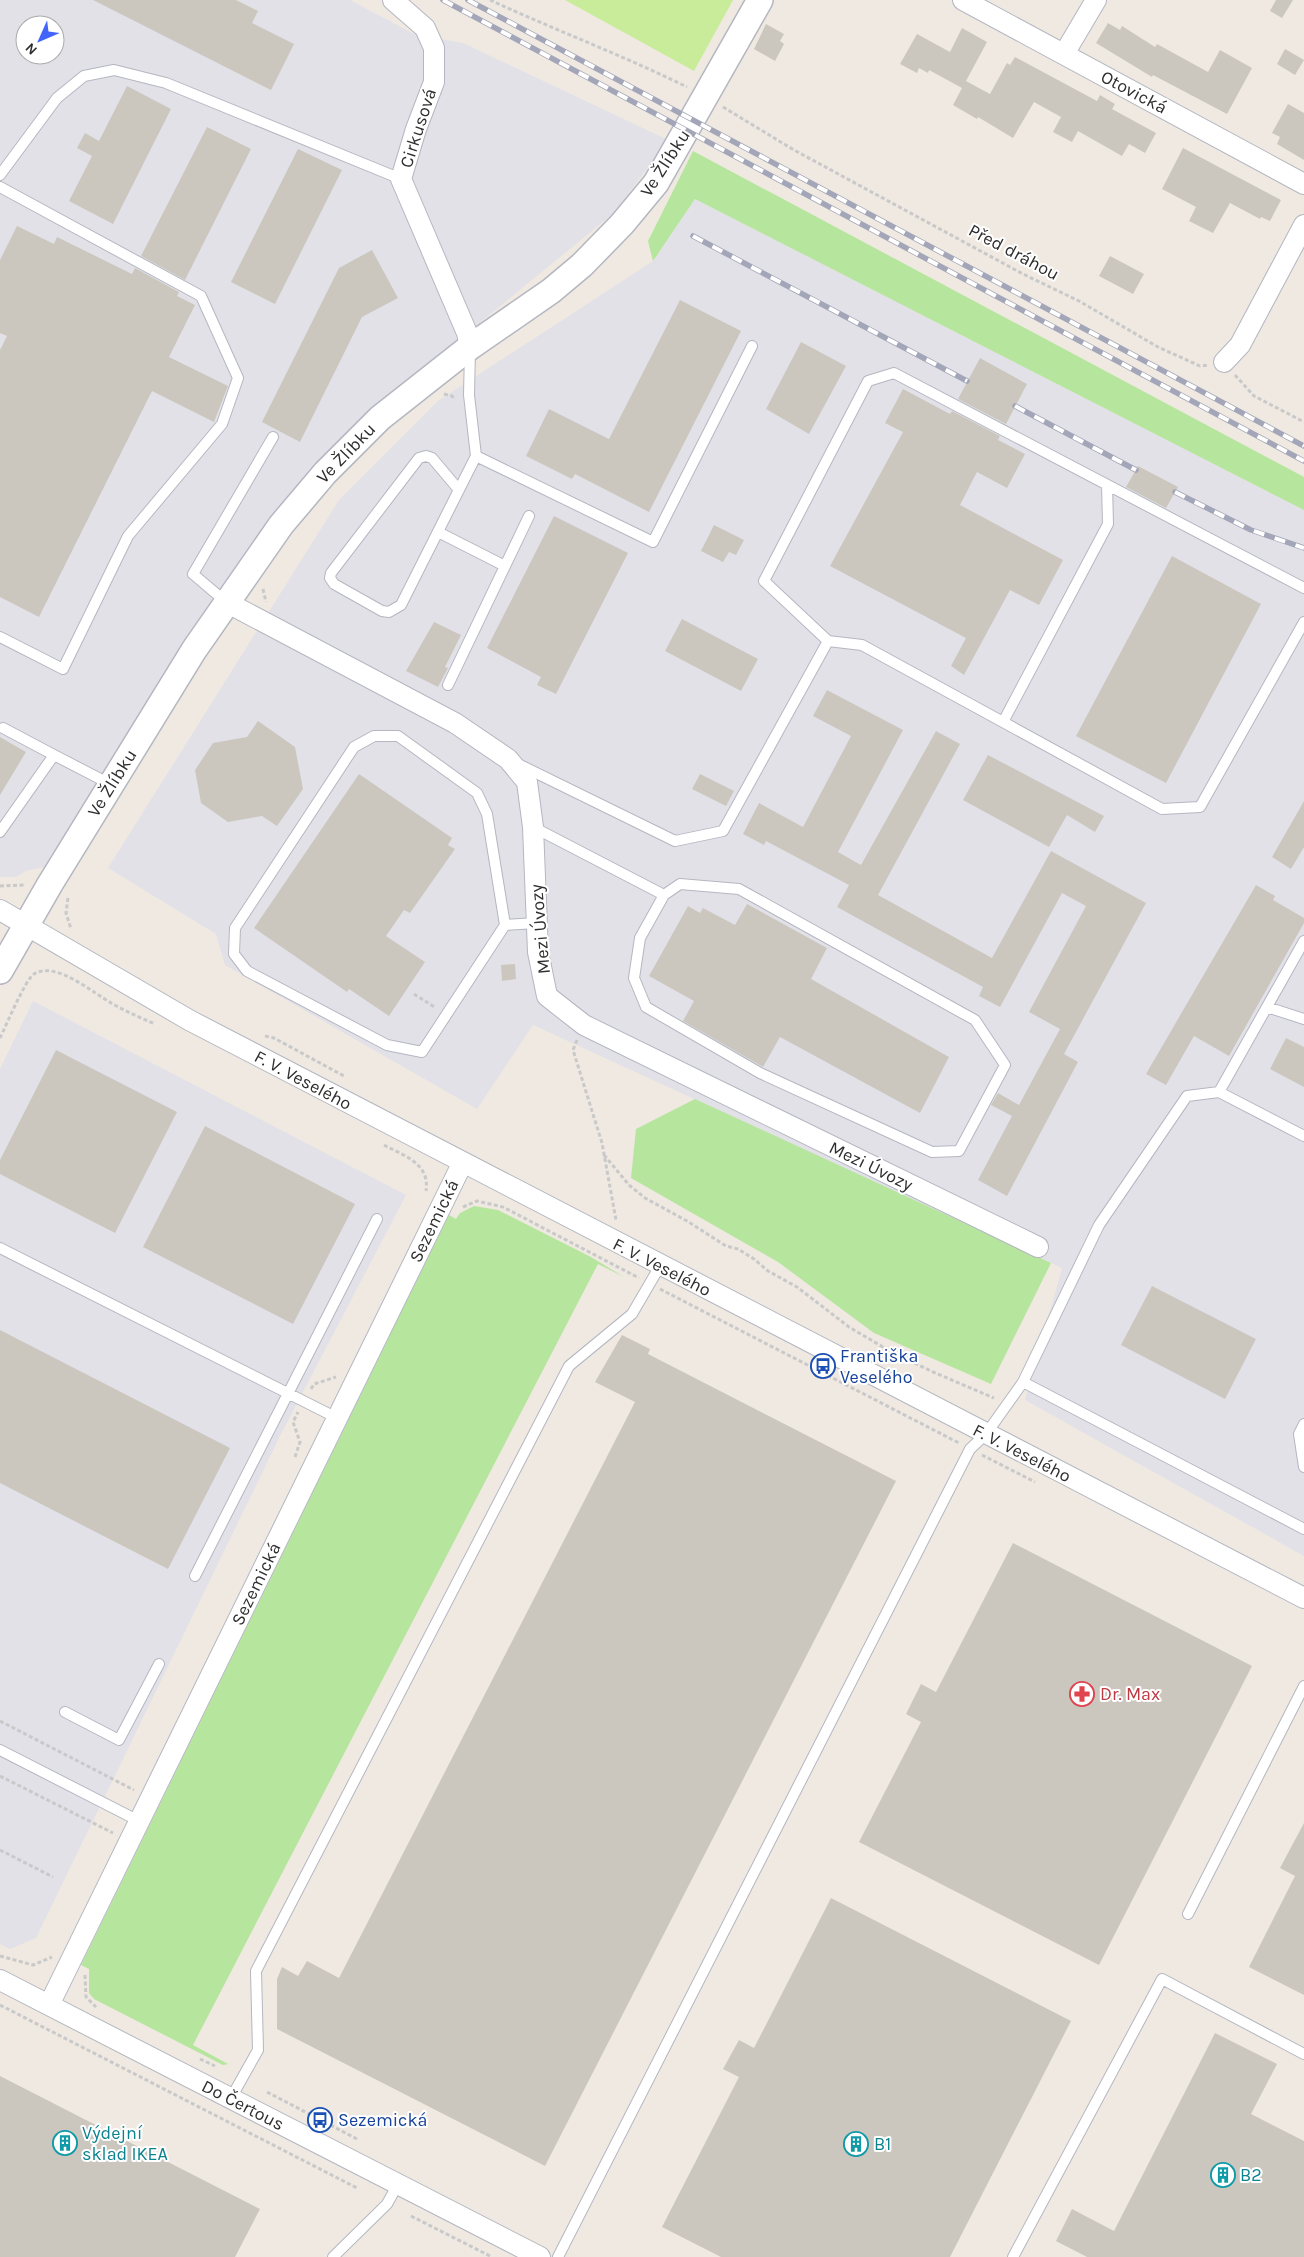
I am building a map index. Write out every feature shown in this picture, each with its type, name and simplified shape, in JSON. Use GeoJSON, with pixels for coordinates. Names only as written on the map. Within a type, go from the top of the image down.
{"type":"FeatureCollection","features":[{"type":"Feature","properties":{"kind":"street","name":"Cirkusová"},"geometry":{"type":"LineString","coordinates":[[393,0],[425,28],[434,48],[434,82],[416,129],[402,179],[467,333],[470,348]]}},
{"type":"Feature","properties":{"kind":"street","name":"Ve Žlíbku"},"geometry":{"type":"LineString","coordinates":[[0,971],[25,926],[111,785],[226,602],[282,525],[325,473],[380,418],[470,348],[550,291],[582,265],[622,224],[656,184],[760,0]]}},
{"type":"Feature","properties":{"kind":"street","name":"Otovická"},"geometry":{"type":"LineString","coordinates":[[963,0],[1304,184]]}},
{"type":"Feature","properties":{"kind":"street"},"geometry":{"type":"LineString","coordinates":[[1064,54],[1096,0]]}},
{"type":"Feature","properties":{"kind":"street"},"geometry":{"type":"LineString","coordinates":[[1224,362],[1240,345],[1304,226]]}},
{"type":"Feature","properties":{"kind":"street","name":"Mezi Úvozy"},"geometry":{"type":"LineString","coordinates":[[226,602],[455,723],[508,759],[526,782],[533,827],[538,952],[547,996],[584,1025],[1038,1247]]}},
{"type":"Feature","properties":{"kind":"street","name":"F. V. Veselého"},"geometry":{"type":"LineString","coordinates":[[0,910],[189,1020],[462,1164],[1304,1598]]}},
{"type":"Feature","properties":{"kind":"street","name":"Sezemická"},"geometry":{"type":"LineString","coordinates":[[49,2005],[69,1964],[131,1817],[338,1418],[462,1164]]}},
{"type":"Feature","properties":{"kind":"street","name":"Do Čertous"},"geometry":{"type":"LineString","coordinates":[[0,1980],[540,2257]]}},
{"type":"Feature","properties":{"kind":"lane"},"geometry":{"type":"LineString","coordinates":[[0,175],[58,98],[84,76],[114,70],[166,83],[402,179]]}},
{"type":"Feature","properties":{"kind":"lane"},"geometry":{"type":"LineString","coordinates":[[0,187],[202,296],[238,378],[222,424],[128,536],[63,669],[0,637]]}},
{"type":"Feature","properties":{"kind":"lane"},"geometry":{"type":"LineString","coordinates":[[476,456],[653,542],[752,346]]}},
{"type":"Feature","properties":{"kind":"lane"},"geometry":{"type":"LineString","coordinates":[[459,490],[432,458],[426,456],[419,458],[331,572],[330,578],[339,588],[382,611],[395,610],[401,605],[438,532],[459,490],[476,456],[469,395],[470,348]]}},
{"type":"Feature","properties":{"kind":"lane"},"geometry":{"type":"LineString","coordinates":[[1304,588],[894,373],[868,381],[764,581],[828,641],[862,645],[1162,809],[1200,807],[1304,622]]}},
{"type":"Feature","properties":{"kind":"lane"},"geometry":{"type":"LineString","coordinates":[[226,602],[193,574],[273,437]]}},
{"type":"Feature","properties":{"kind":"lane"},"geometry":{"type":"LineString","coordinates":[[1003,722],[1108,524],[1107,485]]}},
{"type":"Feature","properties":{"kind":"lane"},"geometry":{"type":"LineString","coordinates":[[448,685],[529,516]]}},
{"type":"Feature","properties":{"kind":"lane"},"geometry":{"type":"LineString","coordinates":[[438,532],[505,566]]}},
{"type":"Feature","properties":{"kind":"lane"},"geometry":{"type":"LineString","coordinates":[[508,759],[675,841],[723,831],[828,641]]}},
{"type":"Feature","properties":{"kind":"lane"},"geometry":{"type":"LineString","coordinates":[[2,728],[111,785]]}},
{"type":"Feature","properties":{"kind":"lane"},"geometry":{"type":"LineString","coordinates":[[374,736],[398,736],[477,793],[487,814],[505,925],[422,1052],[386,1045],[247,972],[234,954],[235,928],[354,746],[374,736]]}},
{"type":"Feature","properties":{"kind":"lane"},"geometry":{"type":"LineString","coordinates":[[0,832],[54,755]]}},
{"type":"Feature","properties":{"kind":"lane"},"geometry":{"type":"LineString","coordinates":[[533,827],[664,895]]}},
{"type":"Feature","properties":{"kind":"lane"},"geometry":{"type":"LineString","coordinates":[[680,884],[740,890],[975,1020],[1005,1065],[959,1150],[932,1152],[760,1073],[646,1007],[634,978],[640,938],[664,895],[680,884]]}},
{"type":"Feature","properties":{"kind":"lane"},"geometry":{"type":"LineString","coordinates":[[505,925],[537,923]]}},
{"type":"Feature","properties":{"kind":"lane"},"geometry":{"type":"LineString","coordinates":[[1219,1092],[1304,941]]}},
{"type":"Feature","properties":{"kind":"lane"},"geometry":{"type":"LineString","coordinates":[[1267,1008],[1304,1019]]}},
{"type":"Feature","properties":{"kind":"lane"},"geometry":{"type":"LineString","coordinates":[[558,2257],[970,1449],[986,1434],[1023,1382],[1100,1225],[1187,1096],[1219,1092],[1304,1136]]}},
{"type":"Feature","properties":{"kind":"lane"},"geometry":{"type":"LineString","coordinates":[[195,1576],[377,1219]]}},
{"type":"Feature","properties":{"kind":"lane"},"geometry":{"type":"LineString","coordinates":[[0,1248],[338,1418]]}},
{"type":"Feature","properties":{"kind":"lane"},"geometry":{"type":"LineString","coordinates":[[231,2098],[258,2050],[256,1971],[569,1366],[632,1314],[660,1266]]}},
{"type":"Feature","properties":{"kind":"lane"},"geometry":{"type":"LineString","coordinates":[[1023,1382],[1304,1529]]}},
{"type":"Feature","properties":{"kind":"lane"},"geometry":{"type":"LineString","coordinates":[[1304,1424],[1299,1434],[1304,1467]]}},
{"type":"Feature","properties":{"kind":"lane"},"geometry":{"type":"LineString","coordinates":[[65,1712],[119,1740],[159,1664]]}},
{"type":"Feature","properties":{"kind":"lane"},"geometry":{"type":"LineString","coordinates":[[1188,1914],[1304,1686]]}},
{"type":"Feature","properties":{"kind":"lane"},"geometry":{"type":"LineString","coordinates":[[0,1750],[131,1817]]}},
{"type":"Feature","properties":{"kind":"lane"},"geometry":{"type":"LineString","coordinates":[[1013,2257],[1162,1979],[1304,2054]]}},
{"type":"Feature","properties":{"kind":"lane"},"geometry":{"type":"LineString","coordinates":[[333,2257],[387,2204],[398,2184]]}},
{"type":"Feature","properties":{"kind":"path","name":"Před dráhou"},"geometry":{"type":"LineString","coordinates":[[490,0],[571,36],[635,61],[707,96],[794,150],[1023,274],[1079,301],[1158,347],[1200,366],[1224,362]]}},
{"type":"Feature","properties":{"kind":"path"},"geometry":{"type":"LineString","coordinates":[[1224,362],[1254,396],[1304,422]]}},
{"type":"Feature","properties":{"kind":"path"},"geometry":{"type":"LineString","coordinates":[[440,395],[447,394],[454,400],[469,395]]}},
{"type":"Feature","properties":{"kind":"path"},"geometry":{"type":"LineString","coordinates":[[264,582],[262,591],[270,608]]}},
{"type":"Feature","properties":{"kind":"path"},"geometry":{"type":"LineString","coordinates":[[0,886],[24,885],[30,880]]}},
{"type":"Feature","properties":{"kind":"path"},"geometry":{"type":"LineString","coordinates":[[0,1038],[33,975],[44,970],[55,971],[70,978],[124,1010],[157,1025]]}},
{"type":"Feature","properties":{"kind":"path"},"geometry":{"type":"LineString","coordinates":[[414,994],[447,1015]]}},
{"type":"Feature","properties":{"kind":"path"},"geometry":{"type":"LineString","coordinates":[[584,1025],[573,1050],[604,1155],[620,1245]]}},
{"type":"Feature","properties":{"kind":"path"},"geometry":{"type":"LineString","coordinates":[[383,1144],[420,1165],[426,1176],[426,1196],[457,1212],[465,1205],[477,1201],[503,1207],[1040,1485]]}},
{"type":"Feature","properties":{"kind":"path"},"geometry":{"type":"LineString","coordinates":[[604,1155],[629,1185],[644,1198],[726,1246],[746,1254],[768,1271],[797,1287],[849,1327],[888,1350],[933,1372],[1009,1404]]}},
{"type":"Feature","properties":{"kind":"path"},"geometry":{"type":"LineString","coordinates":[[294,1460],[300,1442],[293,1422],[304,1401],[314,1384],[339,1376]]}},
{"type":"Feature","properties":{"kind":"path"},"geometry":{"type":"LineString","coordinates":[[0,1721],[134,1790]]}},
{"type":"Feature","properties":{"kind":"path"},"geometry":{"type":"LineString","coordinates":[[0,1776],[114,1834]]}},
{"type":"Feature","properties":{"kind":"path"},"geometry":{"type":"LineString","coordinates":[[110,1842],[114,1834],[131,1817],[134,1790],[139,1781]]}},
{"type":"Feature","properties":{"kind":"path"},"geometry":{"type":"LineString","coordinates":[[0,1850],[53,1877]]}},
{"type":"Feature","properties":{"kind":"path"},"geometry":{"type":"LineString","coordinates":[[0,1956],[32,1965],[53,1956],[85,1972],[86,1997],[99,2009]]}},
{"type":"Feature","properties":{"kind":"path"},"geometry":{"type":"LineString","coordinates":[[0,2005],[357,2188]]}},
{"type":"Feature","properties":{"kind":"path"},"geometry":{"type":"LineString","coordinates":[[197,2057],[215,2066]]}},
{"type":"Feature","properties":{"kind":"path"},"geometry":{"type":"LineString","coordinates":[[267,2092],[363,2143]]}},
{"type":"Feature","properties":{"kind":"path"},"geometry":{"type":"LineString","coordinates":[[411,2216],[492,2257]]}},
{"type":"Feature","properties":{"kind":"shaded area"},"geometry":{"type":"Polygon","coordinates":[[[0,0],[350,0],[414,34],[463,43],[668,140],[614,213],[467,333],[390,392],[271,517],[100,777],[44,867],[26,871],[16,877],[0,877],[0,0]]]}},
{"type":"Feature","properties":{"kind":"shaded area"},"geometry":{"type":"Polygon","coordinates":[[[695,199],[1304,510],[1304,1556],[1025,1400],[1062,1268],[533,1025],[477,1109],[225,965],[216,934],[108,868],[339,500],[438,401],[653,261],[695,199]]]}},
{"type":"Feature","properties":{"kind":"shaded area"},"geometry":{"type":"Polygon","coordinates":[[[33,1001],[406,1195],[280,1436],[36,1938],[10,1949],[0,1944],[0,1069],[33,1001]]]}},
{"type":"Feature","properties":{"kind":"green space"},"geometry":{"type":"Polygon","coordinates":[[[565,0],[733,0],[694,71],[565,0]]]}},
{"type":"Feature","properties":{"kind":"green space"},"geometry":{"type":"Polygon","coordinates":[[[693,151],[1304,477],[1304,510],[695,199],[653,261],[648,241],[693,151]]]}},
{"type":"Feature","properties":{"kind":"green space"},"geometry":{"type":"Polygon","coordinates":[[[695,1099],[1051,1263],[991,1384],[874,1333],[778,1262],[631,1178],[636,1129],[695,1099]]]}},
{"type":"Feature","properties":{"kind":"green space"},"geometry":{"type":"Polygon","coordinates":[[[474,1206],[498,1210],[591,1257],[624,1277],[598,1264],[193,2045],[228,2064],[223,2065],[94,1999],[89,1993],[89,1969],[81,1965],[449,1215],[456,1219],[460,1213],[474,1206]]]}},
{"type":"Feature","properties":{"kind":"building"},"geometry":{"type":"Polygon","coordinates":[[[93,0],[236,0],[258,11],[252,23],[294,44],[271,90],[93,0]]]}},
{"type":"Feature","properties":{"kind":"building"},"geometry":{"type":"Polygon","coordinates":[[[1276,0],[1293,0],[1282,18],[1270,11],[1276,0]]]}},
{"type":"Feature","properties":{"kind":"building"},"geometry":{"type":"Polygon","coordinates":[[[1108,23],[1120,30],[1122,26],[1155,47],[1157,44],[1208,72],[1220,50],[1252,68],[1227,114],[1153,75],[1152,77],[1096,43],[1108,23]]]}},
{"type":"Feature","properties":{"kind":"building"},"geometry":{"type":"Polygon","coordinates":[[[766,24],[784,34],[780,41],[784,44],[775,61],[754,49],[766,24]]]}},
{"type":"Feature","properties":{"kind":"building"},"geometry":{"type":"Polygon","coordinates":[[[962,28],[987,42],[966,81],[990,94],[1007,63],[1010,65],[1015,57],[1097,101],[1100,95],[1115,104],[1112,109],[1156,133],[1145,153],[1129,144],[1122,156],[1078,131],[1072,142],[1053,132],[1061,117],[1034,102],[1013,138],[978,117],[977,119],[953,105],[962,88],[929,70],[928,73],[919,68],[917,73],[900,64],[917,34],[950,52],[962,28]]]}},
{"type":"Feature","properties":{"kind":"building"},"geometry":{"type":"Polygon","coordinates":[[[1285,49],[1304,60],[1295,75],[1277,64],[1285,49]]]}},
{"type":"Feature","properties":{"kind":"building"},"geometry":{"type":"Polygon","coordinates":[[[127,86],[171,109],[113,224],[69,201],[92,156],[77,148],[85,133],[99,141],[127,86]]]}},
{"type":"Feature","properties":{"kind":"building"},"geometry":{"type":"Polygon","coordinates":[[[1288,104],[1304,113],[1304,160],[1277,144],[1280,137],[1272,133],[1288,104]]]}},
{"type":"Feature","properties":{"kind":"building"},"geometry":{"type":"Polygon","coordinates":[[[207,127],[251,149],[185,280],[141,256],[207,127]]]}},
{"type":"Feature","properties":{"kind":"building"},"geometry":{"type":"Polygon","coordinates":[[[1183,148],[1281,200],[1270,221],[1261,217],[1260,219],[1230,203],[1213,233],[1189,221],[1196,207],[1162,189],[1183,148]]]}},
{"type":"Feature","properties":{"kind":"building"},"geometry":{"type":"Polygon","coordinates":[[[298,149],[342,170],[275,304],[231,282],[298,149]]]}},
{"type":"Feature","properties":{"kind":"building"},"geometry":{"type":"Polygon","coordinates":[[[17,226],[54,244],[57,237],[132,274],[135,268],[179,292],[177,296],[195,305],[169,357],[228,386],[214,422],[152,391],[39,617],[0,597],[0,350],[7,336],[0,333],[0,260],[17,226]]]}},
{"type":"Feature","properties":{"kind":"building"},"geometry":{"type":"Polygon","coordinates":[[[372,250],[398,298],[362,317],[300,442],[262,422],[339,268],[372,250]]]}},
{"type":"Feature","properties":{"kind":"building"},"geometry":{"type":"Polygon","coordinates":[[[1110,256],[1144,274],[1133,294],[1099,276],[1110,256]]]}},
{"type":"Feature","properties":{"kind":"building"},"geometry":{"type":"Polygon","coordinates":[[[680,300],[741,331],[649,512],[575,474],[572,479],[526,456],[549,409],[609,439],[680,300]]]}},
{"type":"Feature","properties":{"kind":"building"},"geometry":{"type":"Polygon","coordinates":[[[801,342],[846,366],[809,434],[766,409],[801,342]]]}},
{"type":"Feature","properties":{"kind":"building"},"geometry":{"type":"Polygon","coordinates":[[[980,358],[1027,384],[1006,424],[958,399],[980,358]]]}},
{"type":"Feature","properties":{"kind":"building"},"geometry":{"type":"Polygon","coordinates":[[[903,389],[950,414],[952,411],[1000,436],[998,440],[1025,454],[1007,488],[977,472],[960,505],[1063,560],[1039,605],[1010,590],[964,675],[951,666],[966,638],[830,566],[903,432],[885,423],[903,389]]]}},
{"type":"Feature","properties":{"kind":"building"},"geometry":{"type":"Polygon","coordinates":[[[1138,466],[1178,487],[1166,508],[1126,487],[1138,466]]]}},
{"type":"Feature","properties":{"kind":"building"},"geometry":{"type":"Polygon","coordinates":[[[554,516],[628,553],[556,694],[537,685],[541,677],[487,648],[554,516]]]}},
{"type":"Feature","properties":{"kind":"building"},"geometry":{"type":"Polygon","coordinates":[[[714,525],[744,540],[736,555],[729,552],[723,562],[701,551],[714,525]]]}},
{"type":"Feature","properties":{"kind":"building"},"geometry":{"type":"Polygon","coordinates":[[[1172,556],[1261,604],[1166,783],[1076,736],[1172,556]]]}},
{"type":"Feature","properties":{"kind":"building"},"geometry":{"type":"Polygon","coordinates":[[[682,619],[758,659],[741,691],[665,651],[682,619]]]}},
{"type":"Feature","properties":{"kind":"building"},"geometry":{"type":"Polygon","coordinates":[[[434,622],[461,635],[445,667],[448,668],[438,687],[406,671],[434,622]]]}},
{"type":"Feature","properties":{"kind":"building"},"geometry":{"type":"Polygon","coordinates":[[[827,690],[903,730],[838,852],[861,865],[936,731],[960,744],[878,895],[992,958],[1051,851],[1146,903],[1064,1054],[1078,1062],[1007,1196],[978,1180],[1012,1116],[991,1105],[998,1093],[1019,1105],[1060,1029],[1029,1012],[1086,906],[1062,893],[1000,1007],[979,996],[983,987],[837,907],[849,885],[766,841],[764,845],[743,834],[759,803],[803,827],[851,736],[813,716],[827,690]]]}},
{"type":"Feature","properties":{"kind":"building"},"geometry":{"type":"Polygon","coordinates":[[[258,721],[295,747],[303,789],[277,826],[262,816],[228,822],[201,803],[195,770],[213,743],[247,737],[258,721]]]}},
{"type":"Feature","properties":{"kind":"building"},"geometry":{"type":"Polygon","coordinates":[[[0,737],[26,752],[0,795],[0,737]]]}},
{"type":"Feature","properties":{"kind":"building"},"geometry":{"type":"Polygon","coordinates":[[[988,755],[1104,816],[1095,832],[1067,815],[1049,847],[963,800],[988,755]]]}},
{"type":"Feature","properties":{"kind":"building"},"geometry":{"type":"Polygon","coordinates":[[[359,774],[452,838],[448,845],[455,849],[410,913],[404,910],[386,936],[425,962],[389,1016],[349,989],[347,992],[254,928],[359,774]]]}},
{"type":"Feature","properties":{"kind":"building"},"geometry":{"type":"Polygon","coordinates":[[[700,774],[734,791],[726,806],[692,789],[700,774]]]}},
{"type":"Feature","properties":{"kind":"building"},"geometry":{"type":"Polygon","coordinates":[[[1304,801],[1304,847],[1291,869],[1272,857],[1304,801]]]}},
{"type":"Feature","properties":{"kind":"building"},"geometry":{"type":"Polygon","coordinates":[[[1256,885],[1275,896],[1273,900],[1304,918],[1304,923],[1229,1056],[1194,1036],[1166,1085],[1146,1074],[1256,885]]]}},
{"type":"Feature","properties":{"kind":"building"},"geometry":{"type":"Polygon","coordinates":[[[747,904],[827,948],[811,979],[949,1057],[920,1113],[780,1037],[763,1067],[683,1021],[694,1001],[649,976],[688,906],[700,913],[703,908],[735,925],[747,904]]]}},
{"type":"Feature","properties":{"kind":"building"},"geometry":{"type":"Polygon","coordinates":[[[515,964],[516,979],[502,981],[501,965],[515,964]]]}},
{"type":"Feature","properties":{"kind":"building"},"geometry":{"type":"Polygon","coordinates":[[[1286,1038],[1304,1047],[1304,1087],[1270,1069],[1286,1038]]]}},
{"type":"Feature","properties":{"kind":"building"},"geometry":{"type":"Polygon","coordinates":[[[56,1050],[177,1112],[115,1233],[0,1174],[0,1160],[56,1050]]]}},
{"type":"Feature","properties":{"kind":"building"},"geometry":{"type":"Polygon","coordinates":[[[205,1126],[355,1204],[293,1324],[143,1247],[205,1126]]]}},
{"type":"Feature","properties":{"kind":"building"},"geometry":{"type":"Polygon","coordinates":[[[1152,1286],[1256,1339],[1225,1399],[1121,1345],[1152,1286]]]}},
{"type":"Feature","properties":{"kind":"building"},"geometry":{"type":"Polygon","coordinates":[[[0,1330],[230,1448],[168,1569],[0,1483],[0,1330]]]}},
{"type":"Feature","properties":{"kind":"building"},"geometry":{"type":"Polygon","coordinates":[[[622,1335],[650,1349],[648,1354],[896,1481],[545,2166],[277,2029],[277,1979],[282,1967],[298,1976],[307,1961],[339,1978],[635,1402],[595,1382],[622,1335]]]}},
{"type":"Feature","properties":{"kind":"building"},"geometry":{"type":"Polygon","coordinates":[[[1013,1543],[1252,1666],[1099,1965],[859,1842],[921,1722],[906,1714],[921,1684],[936,1692],[1013,1543]]]}},
{"type":"Feature","properties":{"kind":"building"},"geometry":{"type":"Polygon","coordinates":[[[1304,1823],[1304,1995],[1249,1967],[1295,1876],[1280,1868],[1304,1823]]]}},
{"type":"Feature","properties":{"kind":"building","name":"B1"},"geometry":{"type":"Polygon","coordinates":[[[831,1898],[1071,2021],[950,2257],[721,2257],[662,2227],[739,2077],[723,2069],[739,2040],[754,2048],[831,1898]]]}},
{"type":"Feature","properties":{"kind":"building","name":"B2"},"geometry":{"type":"Polygon","coordinates":[[[1215,2033],[1277,2064],[1251,2114],[1304,2141],[1304,2257],[1087,2257],[1056,2241],[1072,2209],[1114,2231],[1215,2033]]]}},
{"type":"Feature","properties":{"kind":"building","name":"Výdejní sklad IKEA"},"geometry":{"type":"Polygon","coordinates":[[[0,2076],[260,2209],[235,2257],[0,2257],[0,2076]]]}},
{"type":"Feature","properties":{"kind":"railway"},"geometry":{"type":"LineString","coordinates":[[443,0],[1304,461]]}},
{"type":"Feature","properties":{"kind":"railway"},"geometry":{"type":"LineString","coordinates":[[468,0],[1304,446]]}},
{"type":"Feature","properties":{"kind":"railway"},"geometry":{"type":"LineString","coordinates":[[693,236],[967,381]]}},
{"type":"Feature","properties":{"kind":"railway"},"geometry":{"type":"LineString","coordinates":[[1015,406],[1136,470]]}},
{"type":"Feature","properties":{"kind":"railway"},"geometry":{"type":"LineString","coordinates":[[1175,492],[1251,530],[1304,548]]}},
{"type":"Feature","properties":{"kind":"place","name":"Františka Veselého"},"geometry":{"type":"Point","coordinates":[823,1366]}},
{"type":"Feature","properties":{"kind":"place","name":"Dr. Max"},"geometry":{"type":"Point","coordinates":[1082,1694]}},
{"type":"Feature","properties":{"kind":"place","name":"Sezemická"},"geometry":{"type":"Point","coordinates":[320,2120]}},
{"type":"Feature","properties":{"kind":"place","name":"Výdejní sklad IKEA"},"geometry":{"type":"Point","coordinates":[65,2143]}},
{"type":"Feature","properties":{"kind":"place","name":"B1"},"geometry":{"type":"Point","coordinates":[856,2144]}},
{"type":"Feature","properties":{"kind":"place","name":"B2"},"geometry":{"type":"Point","coordinates":[1223,2175]}}]}
